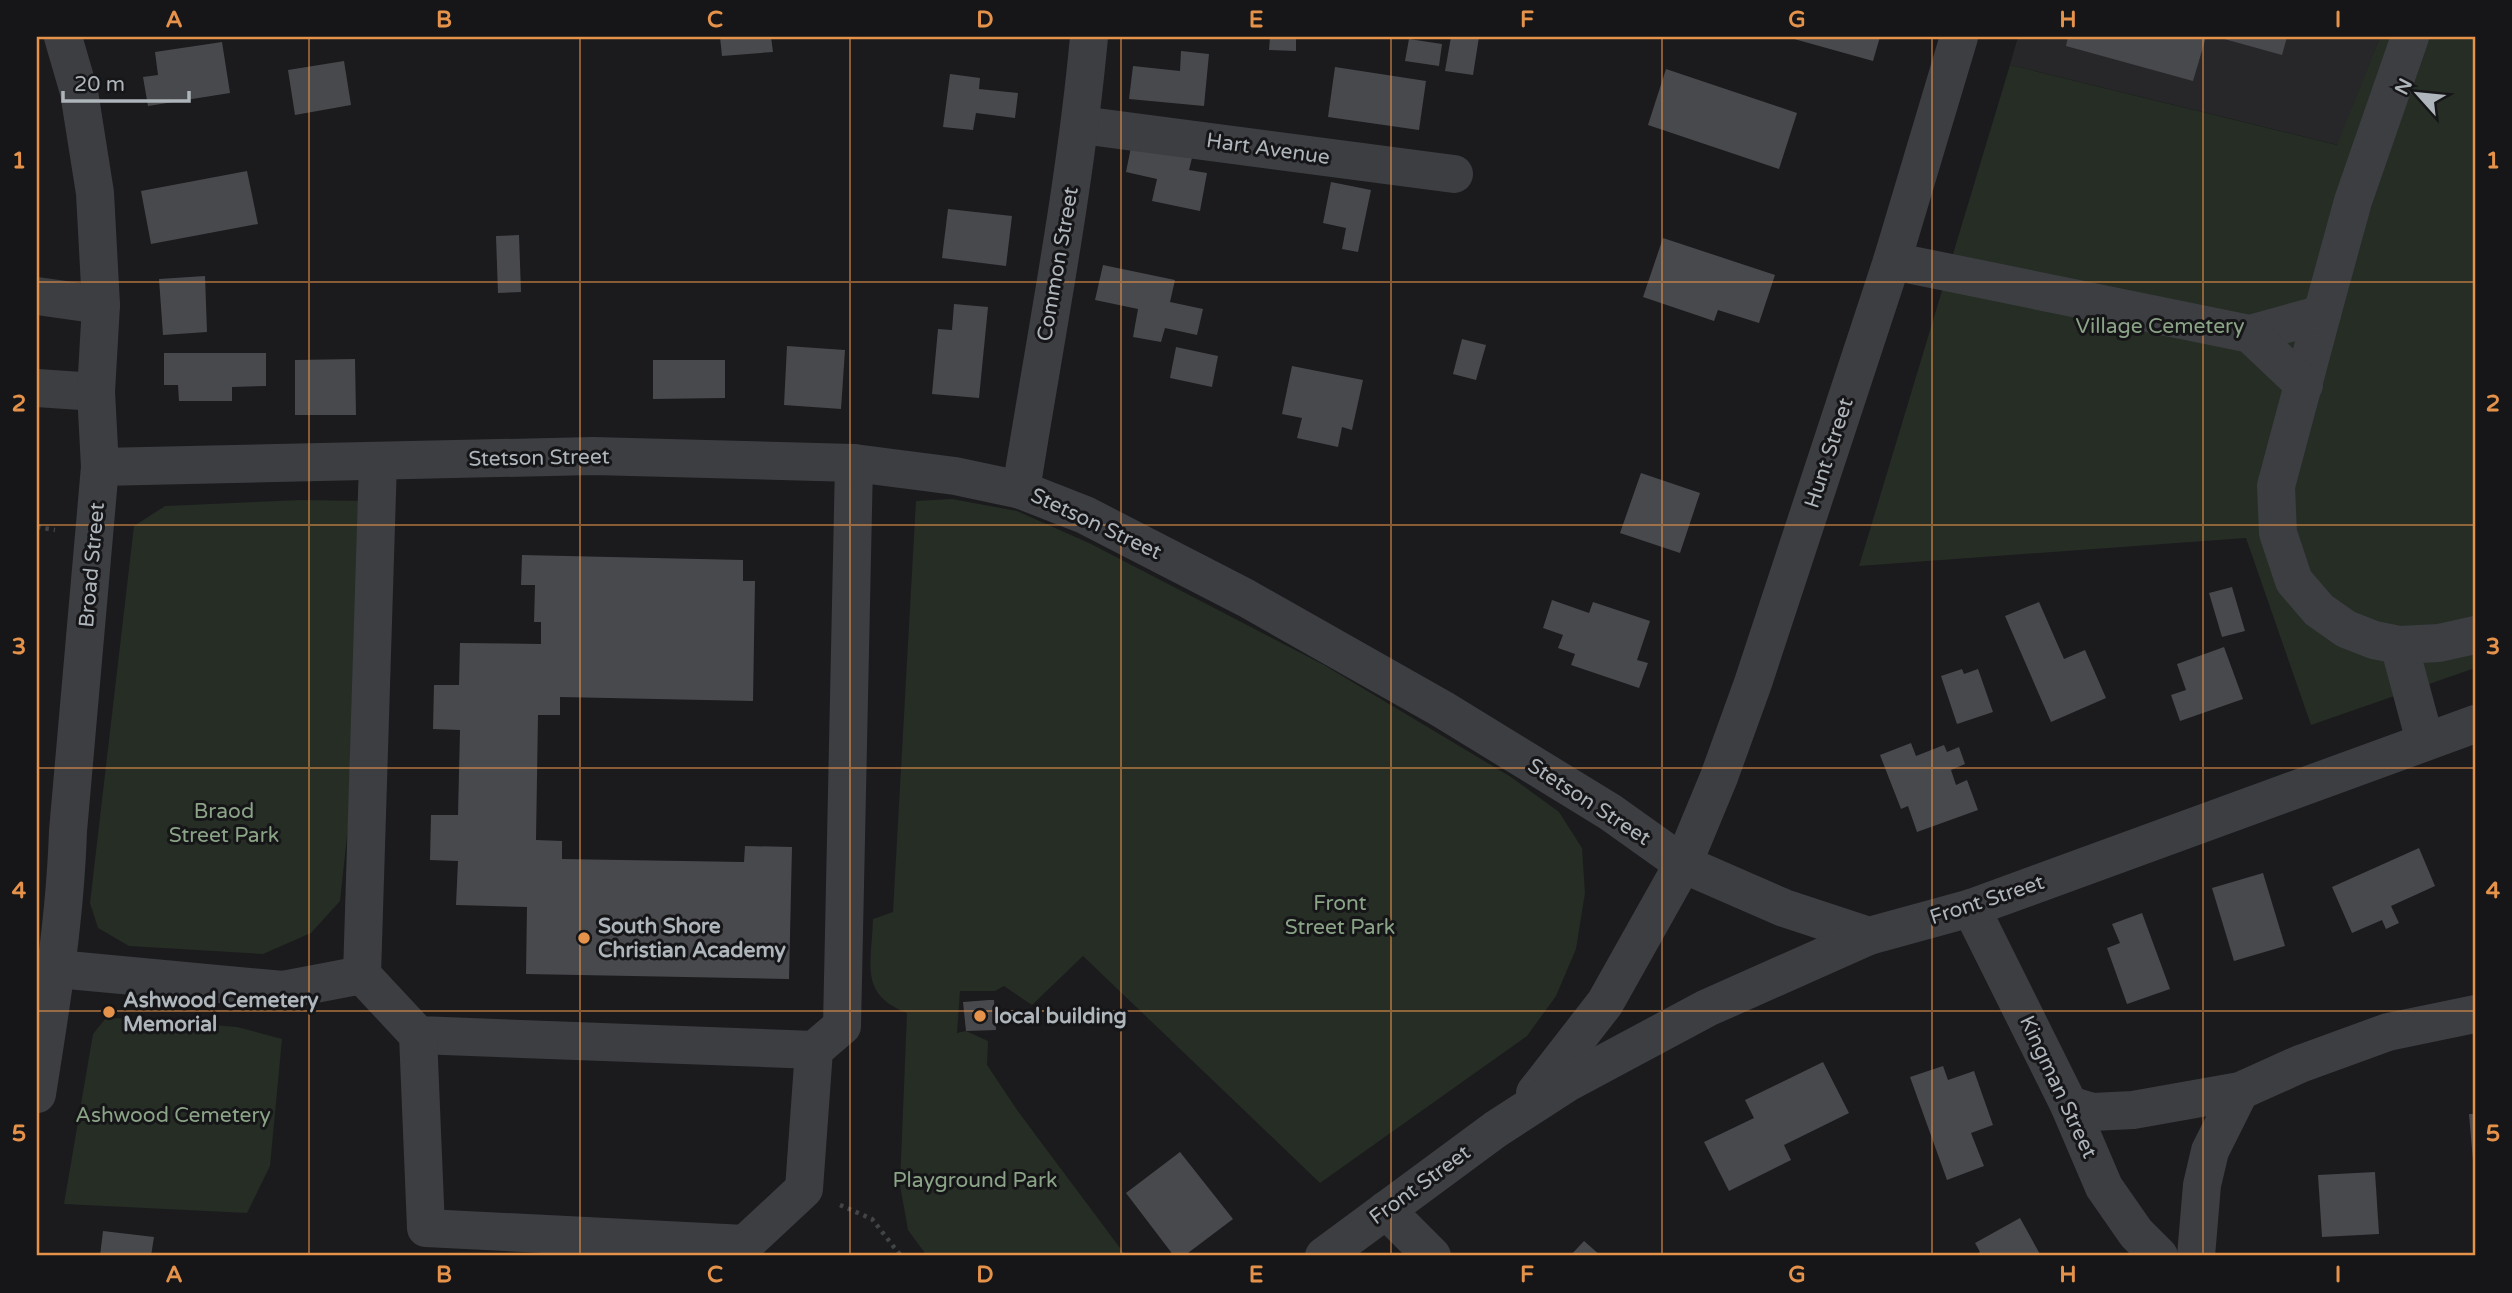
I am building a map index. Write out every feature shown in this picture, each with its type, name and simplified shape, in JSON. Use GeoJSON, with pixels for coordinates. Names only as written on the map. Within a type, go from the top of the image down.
{"type":"FeatureCollection","features":[{"type":"Feature","properties":{"kind":"street","name":"Broad Street"},"geometry":{"type":"LineString","coordinates":[[37,1094],[57,969],[51,889],[68,831],[100,467],[96,393],[101,305],[95,193],[79,92],[63,37]]}},
{"type":"Feature","properties":{"kind":"street","name":"Common Street"},"geometry":{"type":"LineString","coordinates":[[1021,490],[1081,125],[1088,37]]}},
{"type":"Feature","properties":{"kind":"street","name":"Hunt Street"},"geometry":{"type":"LineString","coordinates":[[1683,864],[1719,777],[1753,683],[1892,261],[1959,37]]}},
{"type":"Feature","properties":{"kind":"street"},"geometry":{"type":"LineString","coordinates":[[2410,37],[2353,201],[2276,486],[2278,533],[2294,581],[2319,610],[2346,629],[2374,640],[2399,645],[2439,643],[2475,635]]}},
{"type":"Feature","properties":{"kind":"street","name":"Hart Avenue"},"geometry":{"type":"LineString","coordinates":[[1081,125],[1454,174]]}},
{"type":"Feature","properties":{"kind":"street"},"geometry":{"type":"LineString","coordinates":[[1892,261],[2250,334],[2322,314]]}},
{"type":"Feature","properties":{"kind":"street"},"geometry":{"type":"LineString","coordinates":[[37,296],[101,305]]}},
{"type":"Feature","properties":{"kind":"street"},"geometry":{"type":"LineString","coordinates":[[2250,334],[2304,385]]}},
{"type":"Feature","properties":{"kind":"street"},"geometry":{"type":"LineString","coordinates":[[37,388],[96,393]]}},
{"type":"Feature","properties":{"kind":"street","name":"Stetson Street"},"geometry":{"type":"LineString","coordinates":[[100,467],[593,456],[854,463],[956,476],[1021,490],[1085,515],[1246,598],[1442,709],[1610,812],[1683,864],[1784,908],[1869,936]]}},
{"type":"Feature","properties":{"kind":"street"},"geometry":{"type":"LineString","coordinates":[[377,461],[362,975],[418,1035],[426,1228],[745,1244],[804,1189],[828,1038],[854,463]]}},
{"type":"Feature","properties":{"kind":"street"},"geometry":{"type":"LineString","coordinates":[[2399,645],[2425,741]]}},
{"type":"Feature","properties":{"kind":"street","name":"Front Street"},"geometry":{"type":"LineString","coordinates":[[1324,1256],[1517,1115],[1567,1083],[1707,1008],[1869,936],[1971,908],[2475,724]]}},
{"type":"Feature","properties":{"kind":"street","name":"Front Street"},"geometry":{"type":"LineString","coordinates":[[1517,1115],[1605,1003],[1683,864]]}},
{"type":"Feature","properties":{"kind":"street","name":"Kingman Street"},"geometry":{"type":"LineString","coordinates":[[1971,908],[2069,1105],[2105,1187],[2136,1233],[2158,1256]]}},
{"type":"Feature","properties":{"kind":"street"},"geometry":{"type":"LineString","coordinates":[[57,969],[283,990],[362,975]]}},
{"type":"Feature","properties":{"kind":"street"},"geometry":{"type":"LineString","coordinates":[[2069,1105],[2092,1112],[2133,1110],[2240,1091],[2300,1064],[2388,1032],[2475,1014]]}},
{"type":"Feature","properties":{"kind":"street"},"geometry":{"type":"LineString","coordinates":[[418,1035],[828,1038]]}},
{"type":"Feature","properties":{"kind":"street"},"geometry":{"type":"LineString","coordinates":[[2196,1256],[2202,1185],[2210,1151],[2240,1091]]}},
{"type":"Feature","properties":{"kind":"street"},"geometry":{"type":"LineString","coordinates":[[1386,1210],[1432,1256]]}},
{"type":"Feature","properties":{"kind":"path"},"geometry":{"type":"LineString","coordinates":[[804,1189],[872,1219],[901,1256]]}},
{"type":"Feature","properties":{"kind":"shaded area"},"geometry":{"type":"Polygon","coordinates":[[[2018,37],[2380,37],[2338,145],[2010,65],[2018,37]]]}},
{"type":"Feature","properties":{"kind":"green space","name":"Village Cemetery"},"geometry":{"type":"Polygon","coordinates":[[[2380,37],[2475,37],[2475,668],[2311,725],[2246,538],[1859,566],[2010,65],[2337,145],[2380,37]]]}},
{"type":"Feature","properties":{"kind":"green space","name":"Front Street Park"},"geometry":{"type":"Polygon","coordinates":[[[952,499],[1017,511],[1091,544],[1324,665],[1511,777],[1559,812],[1582,848],[1585,893],[1576,949],[1556,996],[1527,1036],[1320,1183],[1083,956],[1032,1005],[1004,986],[995,991],[960,991],[957,1033],[966,1031],[988,1041],[987,1065],[1017,1110],[1126,1256],[927,1256],[908,1230],[900,1185],[907,1013],[891,1005],[874,987],[870,963],[873,919],[893,912],[916,501],[952,499]]]}},
{"type":"Feature","properties":{"kind":"green space","name":"Braod Street Park"},"geometry":{"type":"Polygon","coordinates":[[[302,500],[366,501],[353,781],[340,901],[311,933],[263,954],[129,946],[98,928],[90,903],[134,526],[165,506],[302,500]]]}},
{"type":"Feature","properties":{"kind":"green space","name":"Ashwood Cemetery"},"geometry":{"type":"Polygon","coordinates":[[[106,1018],[237,1027],[282,1039],[270,1166],[247,1213],[64,1204],[93,1034],[106,1018]]]}},
{"type":"Feature","properties":{"kind":"building"},"geometry":{"type":"Polygon","coordinates":[[[720,37],[771,37],[773,52],[722,56],[720,37]]]}},
{"type":"Feature","properties":{"kind":"building"},"geometry":{"type":"Polygon","coordinates":[[[1270,37],[1296,37],[1296,51],[1269,50],[1270,37]]]}},
{"type":"Feature","properties":{"kind":"building"},"geometry":{"type":"Polygon","coordinates":[[[1451,37],[1479,37],[1473,75],[1445,71],[1451,37]]]}},
{"type":"Feature","properties":{"kind":"building"},"geometry":{"type":"Polygon","coordinates":[[[1787,37],[1880,37],[1873,61],[1787,37]]]}},
{"type":"Feature","properties":{"kind":"building"},"geometry":{"type":"Polygon","coordinates":[[[2068,37],[2206,37],[2193,81],[2066,46],[2068,37]]]}},
{"type":"Feature","properties":{"kind":"building"},"geometry":{"type":"Polygon","coordinates":[[[2217,37],[2287,37],[2282,55],[2217,37]]]}},
{"type":"Feature","properties":{"kind":"building"},"geometry":{"type":"Polygon","coordinates":[[[1409,39],[1442,44],[1439,66],[1405,61],[1409,39]]]}},
{"type":"Feature","properties":{"kind":"building"},"geometry":{"type":"Polygon","coordinates":[[[222,42],[230,93],[148,106],[143,77],[158,75],[155,52],[222,42]]]}},
{"type":"Feature","properties":{"kind":"building"},"geometry":{"type":"Polygon","coordinates":[[[1181,51],[1209,54],[1204,106],[1129,99],[1133,66],[1180,71],[1181,51]]]}},
{"type":"Feature","properties":{"kind":"building"},"geometry":{"type":"Polygon","coordinates":[[[344,61],[351,105],[295,115],[288,70],[344,61]]]}},
{"type":"Feature","properties":{"kind":"building"},"geometry":{"type":"Polygon","coordinates":[[[1335,67],[1426,81],[1419,130],[1328,117],[1335,67]]]}},
{"type":"Feature","properties":{"kind":"building"},"geometry":{"type":"Polygon","coordinates":[[[1666,69],[1797,113],[1779,169],[1648,125],[1666,69]]]}},
{"type":"Feature","properties":{"kind":"building"},"geometry":{"type":"Polygon","coordinates":[[[950,74],[980,78],[979,89],[1018,93],[1015,118],[976,113],[973,130],[943,127],[950,74]]]}},
{"type":"Feature","properties":{"kind":"building"},"geometry":{"type":"Polygon","coordinates":[[[1132,142],[1193,154],[1189,170],[1207,173],[1200,211],[1152,201],[1157,179],[1126,172],[1132,142]]]}},
{"type":"Feature","properties":{"kind":"building"},"geometry":{"type":"Polygon","coordinates":[[[247,171],[258,224],[151,244],[141,191],[247,171]]]}},
{"type":"Feature","properties":{"kind":"building"},"geometry":{"type":"Polygon","coordinates":[[[1331,182],[1371,190],[1358,252],[1342,249],[1346,228],[1323,223],[1331,182]]]}},
{"type":"Feature","properties":{"kind":"building"},"geometry":{"type":"Polygon","coordinates":[[[948,209],[1012,216],[1006,266],[942,258],[948,209]]]}},
{"type":"Feature","properties":{"kind":"building"},"geometry":{"type":"Polygon","coordinates":[[[519,235],[521,292],[498,293],[496,236],[519,235]]]}},
{"type":"Feature","properties":{"kind":"building"},"geometry":{"type":"Polygon","coordinates":[[[1663,238],[1775,275],[1759,323],[1718,310],[1714,321],[1643,297],[1663,238]]]}},
{"type":"Feature","properties":{"kind":"building"},"geometry":{"type":"Polygon","coordinates":[[[1103,265],[1175,280],[1170,302],[1203,309],[1197,335],[1165,328],[1161,342],[1133,337],[1138,309],[1095,300],[1103,265]]]}},
{"type":"Feature","properties":{"kind":"building"},"geometry":{"type":"Polygon","coordinates":[[[205,276],[207,332],[163,335],[159,279],[205,276]]]}},
{"type":"Feature","properties":{"kind":"building"},"geometry":{"type":"Polygon","coordinates":[[[954,304],[988,307],[979,398],[932,394],[938,329],[952,330],[954,304]]]}},
{"type":"Feature","properties":{"kind":"building"},"geometry":{"type":"Polygon","coordinates":[[[1462,339],[1486,345],[1476,380],[1453,374],[1462,339]]]}},
{"type":"Feature","properties":{"kind":"building"},"geometry":{"type":"Polygon","coordinates":[[[787,346],[845,350],[841,409],[784,405],[787,346]]]}},
{"type":"Feature","properties":{"kind":"building"},"geometry":{"type":"Polygon","coordinates":[[[1176,347],[1218,356],[1212,387],[1170,378],[1176,347]]]}},
{"type":"Feature","properties":{"kind":"building"},"geometry":{"type":"Polygon","coordinates":[[[164,353],[266,353],[266,386],[232,387],[232,401],[179,401],[178,385],[164,385],[164,353]]]}},
{"type":"Feature","properties":{"kind":"building"},"geometry":{"type":"Polygon","coordinates":[[[355,359],[356,415],[295,415],[295,360],[355,359]]]}},
{"type":"Feature","properties":{"kind":"building"},"geometry":{"type":"Polygon","coordinates":[[[653,360],[725,360],[725,398],[653,399],[653,360]]]}},
{"type":"Feature","properties":{"kind":"building"},"geometry":{"type":"Polygon","coordinates":[[[1292,366],[1363,380],[1352,430],[1342,427],[1338,447],[1297,438],[1302,418],[1282,414],[1292,366]]]}},
{"type":"Feature","properties":{"kind":"building"},"geometry":{"type":"Polygon","coordinates":[[[1641,473],[1700,493],[1680,553],[1620,533],[1641,473]]]}},
{"type":"Feature","properties":{"kind":"building"},"geometry":{"type":"Polygon","coordinates":[[[522,555],[743,560],[743,581],[755,581],[753,701],[560,697],[560,715],[538,715],[536,840],[562,841],[562,859],[744,862],[745,846],[792,847],[789,979],[526,974],[527,907],[456,905],[458,861],[430,860],[431,815],[458,815],[460,730],[433,729],[434,685],[459,685],[460,643],[541,644],[541,622],[534,622],[535,585],[521,585],[522,555]]]}},
{"type":"Feature","properties":{"kind":"building"},"geometry":{"type":"Polygon","coordinates":[[[2232,587],[2245,631],[2222,637],[2209,593],[2232,587]]]}},
{"type":"Feature","properties":{"kind":"building"},"geometry":{"type":"Polygon","coordinates":[[[1552,600],[1589,613],[1593,602],[1650,621],[1637,660],[1648,663],[1639,688],[1571,665],[1575,654],[1558,648],[1563,635],[1543,628],[1552,600]]]}},
{"type":"Feature","properties":{"kind":"building"},"geometry":{"type":"Polygon","coordinates":[[[2039,602],[2064,659],[2085,650],[2106,698],[2051,722],[2005,616],[2039,602]]]}},
{"type":"Feature","properties":{"kind":"building"},"geometry":{"type":"Polygon","coordinates":[[[2224,647],[2243,699],[2180,721],[2171,695],[2186,690],[2177,664],[2224,647]]]}},
{"type":"Feature","properties":{"kind":"building"},"geometry":{"type":"Polygon","coordinates":[[[1962,669],[1964,674],[1978,669],[1993,712],[1957,724],[1941,676],[1962,669]]]}},
{"type":"Feature","properties":{"kind":"building"},"geometry":{"type":"Polygon","coordinates":[[[1911,743],[1916,756],[1944,745],[1947,752],[1959,747],[1965,764],[1951,770],[1956,785],[1967,780],[1978,810],[1917,832],[1908,806],[1901,809],[1880,755],[1911,743]]]}},
{"type":"Feature","properties":{"kind":"building"},"geometry":{"type":"Polygon","coordinates":[[[2419,848],[2435,886],[2391,906],[2399,923],[2386,929],[2382,920],[2352,933],[2332,887],[2419,848]]]}},
{"type":"Feature","properties":{"kind":"building"},"geometry":{"type":"Polygon","coordinates":[[[2263,873],[2285,946],[2234,961],[2212,888],[2263,873]]]}},
{"type":"Feature","properties":{"kind":"building"},"geometry":{"type":"Polygon","coordinates":[[[2142,913],[2170,989],[2127,1004],[2107,948],[2120,943],[2112,924],[2142,913]]]}},
{"type":"Feature","properties":{"kind":"building","name":"local building"},"geometry":{"type":"Polygon","coordinates":[[[994,1000],[996,1030],[966,1031],[963,1002],[994,1000]]]}},
{"type":"Feature","properties":{"kind":"building"},"geometry":{"type":"Polygon","coordinates":[[[1823,1062],[1849,1113],[1784,1145],[1791,1160],[1729,1191],[1704,1142],[1754,1118],[1745,1100],[1823,1062]]]}},
{"type":"Feature","properties":{"kind":"building"},"geometry":{"type":"Polygon","coordinates":[[[1943,1066],[1948,1080],[1974,1071],[1993,1125],[1971,1133],[1984,1166],[1947,1180],[1910,1077],[1943,1066]]]}},
{"type":"Feature","properties":{"kind":"building"},"geometry":{"type":"Polygon","coordinates":[[[2469,1114],[2475,1114],[2475,1161],[2473,1161],[2469,1114]]]}},
{"type":"Feature","properties":{"kind":"building"},"geometry":{"type":"Polygon","coordinates":[[[1180,1152],[1233,1219],[1184,1256],[1174,1256],[1126,1193],[1180,1152]]]}},
{"type":"Feature","properties":{"kind":"building"},"geometry":{"type":"Polygon","coordinates":[[[2375,1172],[2379,1234],[2322,1237],[2318,1175],[2375,1172]]]}},
{"type":"Feature","properties":{"kind":"building"},"geometry":{"type":"Polygon","coordinates":[[[2020,1218],[2041,1256],[1973,1256],[1980,1252],[1975,1243],[2020,1218]]]}},
{"type":"Feature","properties":{"kind":"building"},"geometry":{"type":"Polygon","coordinates":[[[103,1231],[154,1237],[151,1256],[100,1256],[103,1231]]]}},
{"type":"Feature","properties":{"kind":"building"},"geometry":{"type":"Polygon","coordinates":[[[1584,1241],[1601,1256],[1570,1256],[1584,1241]]]}},
{"type":"Feature","properties":{"kind":"place","name":"South Shore Christian Academy"},"geometry":{"type":"Point","coordinates":[584,938]}},
{"type":"Feature","properties":{"kind":"place","name":"Ashwood Cemetery Memorial"},"geometry":{"type":"Point","coordinates":[109,1012]}},
{"type":"Feature","properties":{"kind":"place","name":"local building"},"geometry":{"type":"Point","coordinates":[980,1016]}},
{"type":"Feature","properties":{"kind":"park label","name":"Playground Park"},"geometry":{"type":"Point","coordinates":[975,1180]}}]}
